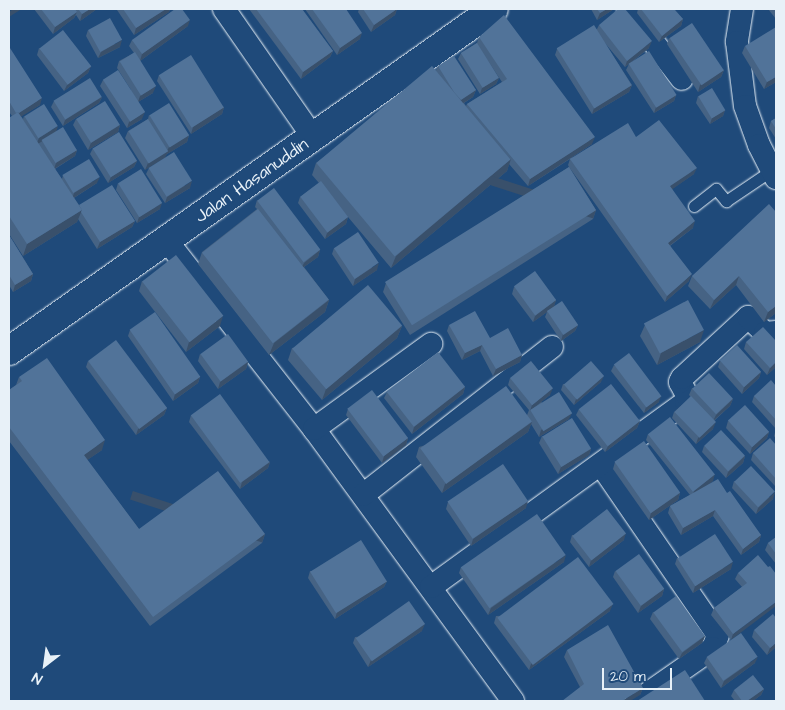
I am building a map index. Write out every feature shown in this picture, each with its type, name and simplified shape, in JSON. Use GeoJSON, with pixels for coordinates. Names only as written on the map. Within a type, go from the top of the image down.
{"type":"FeatureCollection","features":[{"type":"Feature","properties":{"kind":"highway","name":"Jalan Hasanuddin"},"geometry":{"type":"LineString","coordinates":[[9,351],[494,9]]}},
{"type":"Feature","properties":{"kind":"street"},"geometry":{"type":"LineString","coordinates":[[224,9],[312,137]]}},
{"type":"Feature","properties":{"kind":"street"},"geometry":{"type":"LineString","coordinates":[[628,9],[682,79]]}},
{"type":"Feature","properties":{"kind":"street"},"geometry":{"type":"LineString","coordinates":[[742,9],[737,42],[745,106],[759,145],[774,174]]}},
{"type":"Feature","properties":{"kind":"street"},"geometry":{"type":"LineString","coordinates":[[167,241],[314,429],[513,701]]}},
{"type":"Feature","properties":{"kind":"street"},"geometry":{"type":"LineString","coordinates":[[431,587],[686,402],[688,397],[680,382],[682,378],[748,317],[765,333],[776,332]]}},
{"type":"Feature","properties":{"kind":"street"},"geometry":{"type":"LineString","coordinates":[[314,429],[431,344]]}},
{"type":"Feature","properties":{"kind":"street"},"geometry":{"type":"LineString","coordinates":[[363,495],[552,347]]}},
{"type":"Feature","properties":{"kind":"street"},"geometry":{"type":"LineString","coordinates":[[601,465],[718,635],[713,648],[638,701]]}},
{"type":"Feature","properties":{"kind":"lane"},"geometry":{"type":"LineString","coordinates":[[694,206],[716,189],[726,201],[774,174]]}},
{"type":"Feature","properties":{"kind":"building"},"geometry":{"type":"Polygon","coordinates":[[[41,9],[75,9],[77,12],[55,27],[41,9]]]}},
{"type":"Feature","properties":{"kind":"building"},"geometry":{"type":"Polygon","coordinates":[[[78,9],[90,9],[82,14],[78,9]]]}},
{"type":"Feature","properties":{"kind":"building"},"geometry":{"type":"Polygon","coordinates":[[[123,9],[166,9],[136,28],[123,9]]]}},
{"type":"Feature","properties":{"kind":"building"},"geometry":{"type":"Polygon","coordinates":[[[175,9],[182,9],[190,20],[142,54],[132,40],[175,9]]]}},
{"type":"Feature","properties":{"kind":"building"},"geometry":{"type":"Polygon","coordinates":[[[256,9],[302,9],[333,51],[303,72],[256,9]]]}},
{"type":"Feature","properties":{"kind":"building"},"geometry":{"type":"Polygon","coordinates":[[[312,9],[346,9],[362,33],[340,48],[312,9]]]}},
{"type":"Feature","properties":{"kind":"building"},"geometry":{"type":"Polygon","coordinates":[[[363,9],[397,9],[374,25],[363,9]]]}},
{"type":"Feature","properties":{"kind":"building"},"geometry":{"type":"Polygon","coordinates":[[[597,9],[607,9],[600,13],[597,9]]]}},
{"type":"Feature","properties":{"kind":"building"},"geometry":{"type":"Polygon","coordinates":[[[618,9],[625,9],[652,41],[627,61],[599,25],[618,9]]]}},
{"type":"Feature","properties":{"kind":"building"},"geometry":{"type":"Polygon","coordinates":[[[641,9],[674,9],[683,19],[662,36],[641,9]]]}},
{"type":"Feature","properties":{"kind":"building"},"geometry":{"type":"Polygon","coordinates":[[[504,15],[595,137],[530,179],[467,104],[507,79],[479,37],[504,15]]]}},
{"type":"Feature","properties":{"kind":"building"},"geometry":{"type":"Polygon","coordinates":[[[110,18],[122,40],[100,52],[88,30],[110,18]]]}},
{"type":"Feature","properties":{"kind":"building"},"geometry":{"type":"Polygon","coordinates":[[[692,23],[724,70],[701,85],[670,38],[692,23]]]}},
{"type":"Feature","properties":{"kind":"building"},"geometry":{"type":"Polygon","coordinates":[[[594,25],[632,85],[594,109],[557,48],[594,25]]]}},
{"type":"Feature","properties":{"kind":"building"},"geometry":{"type":"Polygon","coordinates":[[[776,27],[776,77],[767,82],[745,46],[776,27]]]}},
{"type":"Feature","properties":{"kind":"building"},"geometry":{"type":"Polygon","coordinates":[[[63,30],[91,66],[68,85],[39,48],[63,30]]]}},
{"type":"Feature","properties":{"kind":"building"},"geometry":{"type":"Polygon","coordinates":[[[477,43],[499,78],[483,88],[461,53],[477,43]]]}},
{"type":"Feature","properties":{"kind":"building"},"geometry":{"type":"Polygon","coordinates":[[[10,48],[42,98],[19,113],[16,113],[9,101],[10,48]]]}},
{"type":"Feature","properties":{"kind":"building"},"geometry":{"type":"Polygon","coordinates":[[[649,51],[677,95],[656,108],[629,64],[649,51]]]}},
{"type":"Feature","properties":{"kind":"building"},"geometry":{"type":"Polygon","coordinates":[[[135,52],[156,86],[141,95],[120,62],[135,52]]]}},
{"type":"Feature","properties":{"kind":"building"},"geometry":{"type":"Polygon","coordinates":[[[191,55],[224,108],[192,128],[159,75],[191,55]]]}},
{"type":"Feature","properties":{"kind":"building"},"geometry":{"type":"Polygon","coordinates":[[[454,56],[476,90],[461,100],[438,66],[454,56]]]}},
{"type":"Feature","properties":{"kind":"building"},"geometry":{"type":"Polygon","coordinates":[[[432,66],[510,159],[395,257],[316,163],[432,66]]]}},
{"type":"Feature","properties":{"kind":"building"},"geometry":{"type":"Polygon","coordinates":[[[118,70],[145,112],[130,122],[103,80],[118,70]]]}},
{"type":"Feature","properties":{"kind":"building"},"geometry":{"type":"Polygon","coordinates":[[[90,78],[102,97],[65,119],[54,101],[90,78]]]}},
{"type":"Feature","properties":{"kind":"building"},"geometry":{"type":"Polygon","coordinates":[[[712,88],[725,110],[712,119],[698,96],[712,88]]]}},
{"type":"Feature","properties":{"kind":"building"},"geometry":{"type":"Polygon","coordinates":[[[105,101],[120,125],[91,143],[76,119],[105,101]]]}},
{"type":"Feature","properties":{"kind":"building"},"geometry":{"type":"Polygon","coordinates":[[[169,103],[189,135],[170,147],[149,115],[169,103]]]}},
{"type":"Feature","properties":{"kind":"building"},"geometry":{"type":"Polygon","coordinates":[[[44,104],[58,126],[38,138],[24,116],[44,104]]]}},
{"type":"Feature","properties":{"kind":"building"},"geometry":{"type":"Polygon","coordinates":[[[18,112],[82,210],[27,244],[9,216],[9,118],[18,112]]]}},
{"type":"Feature","properties":{"kind":"building"},"geometry":{"type":"Polygon","coordinates":[[[776,118],[776,129],[771,121],[776,118]]]}},
{"type":"Feature","properties":{"kind":"building"},"geometry":{"type":"Polygon","coordinates":[[[148,119],[168,151],[149,163],[128,131],[148,119]]]}},
{"type":"Feature","properties":{"kind":"building"},"geometry":{"type":"Polygon","coordinates":[[[659,120],[697,168],[670,186],[695,221],[668,243],[692,274],[667,296],[570,159],[628,123],[636,137],[659,120]]]}},
{"type":"Feature","properties":{"kind":"building"},"geometry":{"type":"Polygon","coordinates":[[[63,127],[77,150],[55,163],[42,140],[63,127]]]}},
{"type":"Feature","properties":{"kind":"building"},"geometry":{"type":"Polygon","coordinates":[[[119,132],[137,161],[111,177],[93,148],[119,132]]]}},
{"type":"Feature","properties":{"kind":"building"},"geometry":{"type":"Polygon","coordinates":[[[174,152],[192,181],[167,197],[149,168],[174,152]]]}},
{"type":"Feature","properties":{"kind":"building"},"geometry":{"type":"Polygon","coordinates":[[[89,159],[100,177],[73,193],[62,175],[89,159]]]}},
{"type":"Feature","properties":{"kind":"building"},"geometry":{"type":"Polygon","coordinates":[[[569,167],[596,210],[412,325],[385,282],[569,167]]]}},
{"type":"Feature","properties":{"kind":"building"},"geometry":{"type":"Polygon","coordinates":[[[141,169],[162,203],[139,217],[118,183],[141,169]]]}},
{"type":"Feature","properties":{"kind":"building"},"geometry":{"type":"Polygon","coordinates":[[[321,181],[348,217],[327,233],[300,197],[321,181]]]}},
{"type":"Feature","properties":{"kind":"building"},"geometry":{"type":"Polygon","coordinates":[[[112,185],[135,221],[100,242],[81,212],[82,210],[79,205],[112,185]]]}},
{"type":"Feature","properties":{"kind":"building"},"geometry":{"type":"Polygon","coordinates":[[[274,188],[320,249],[304,262],[257,201],[274,188]]]}},
{"type":"Feature","properties":{"kind":"building"},"geometry":{"type":"Polygon","coordinates":[[[769,204],[776,212],[776,306],[768,312],[739,276],[714,300],[692,276],[769,204]]]}},
{"type":"Feature","properties":{"kind":"building"},"geometry":{"type":"Polygon","coordinates":[[[258,209],[329,300],[273,343],[202,253],[258,209]]]}},
{"type":"Feature","properties":{"kind":"building"},"geometry":{"type":"Polygon","coordinates":[[[358,232],[379,263],[355,279],[334,248],[358,232]]]}},
{"type":"Feature","properties":{"kind":"building"},"geometry":{"type":"Polygon","coordinates":[[[9,235],[33,274],[15,285],[9,275],[9,235]]]}},
{"type":"Feature","properties":{"kind":"building"},"geometry":{"type":"Polygon","coordinates":[[[176,255],[223,316],[190,342],[142,281],[176,255]]]}},
{"type":"Feature","properties":{"kind":"building"},"geometry":{"type":"Polygon","coordinates":[[[535,271],[556,300],[535,315],[514,286],[535,271]]]}},
{"type":"Feature","properties":{"kind":"building"},"geometry":{"type":"Polygon","coordinates":[[[368,285],[402,326],[326,389],[292,349],[368,285]]]}},
{"type":"Feature","properties":{"kind":"building"},"geometry":{"type":"Polygon","coordinates":[[[688,300],[704,330],[660,353],[644,323],[688,300]]]}},
{"type":"Feature","properties":{"kind":"building"},"geometry":{"type":"Polygon","coordinates":[[[562,301],[578,325],[563,335],[547,311],[562,301]]]}},
{"type":"Feature","properties":{"kind":"building"},"geometry":{"type":"Polygon","coordinates":[[[475,311],[490,338],[508,328],[522,355],[496,369],[482,345],[465,353],[449,325],[475,311]]]}},
{"type":"Feature","properties":{"kind":"building"},"geometry":{"type":"Polygon","coordinates":[[[155,312],[200,377],[175,394],[130,330],[155,312]]]}},
{"type":"Feature","properties":{"kind":"building"},"geometry":{"type":"Polygon","coordinates":[[[763,327],[776,341],[776,362],[770,368],[746,342],[763,327]]]}},
{"type":"Feature","properties":{"kind":"building"},"geometry":{"type":"Polygon","coordinates":[[[228,334],[248,362],[220,381],[200,354],[228,334]]]}},
{"type":"Feature","properties":{"kind":"building"},"geometry":{"type":"Polygon","coordinates":[[[116,340],[167,408],[139,429],[88,361],[116,340]]]}},
{"type":"Feature","properties":{"kind":"building"},"geometry":{"type":"Polygon","coordinates":[[[737,345],[761,372],[744,387],[720,360],[737,345]]]}},
{"type":"Feature","properties":{"kind":"building"},"geometry":{"type":"Polygon","coordinates":[[[438,352],[465,387],[414,427],[387,392],[438,352]]]}},
{"type":"Feature","properties":{"kind":"building"},"geometry":{"type":"Polygon","coordinates":[[[629,353],[661,396],[646,408],[614,364],[629,353]]]}},
{"type":"Feature","properties":{"kind":"building"},"geometry":{"type":"Polygon","coordinates":[[[47,358],[105,440],[84,455],[139,529],[218,471],[265,534],[153,617],[9,427],[9,390],[22,381],[19,377],[47,358]]]}},
{"type":"Feature","properties":{"kind":"building"},"geometry":{"type":"Polygon","coordinates":[[[531,361],[553,388],[532,405],[510,378],[531,361]]]}},
{"type":"Feature","properties":{"kind":"building"},"geometry":{"type":"Polygon","coordinates":[[[591,361],[604,376],[577,400],[564,385],[591,361]]]}},
{"type":"Feature","properties":{"kind":"building"},"geometry":{"type":"Polygon","coordinates":[[[709,373],[733,399],[716,414],[692,389],[709,373]]]}},
{"type":"Feature","properties":{"kind":"building"},"geometry":{"type":"Polygon","coordinates":[[[771,380],[776,386],[776,420],[754,396],[771,380]]]}},
{"type":"Feature","properties":{"kind":"building"},"geometry":{"type":"Polygon","coordinates":[[[611,384],[640,421],[608,446],[579,409],[611,384]]]}},
{"type":"Feature","properties":{"kind":"building"},"geometry":{"type":"Polygon","coordinates":[[[506,386],[532,422],[446,484],[420,448],[506,386]]]}},
{"type":"Feature","properties":{"kind":"building"},"geometry":{"type":"Polygon","coordinates":[[[372,390],[408,438],[383,457],[347,409],[372,390]]]}},
{"type":"Feature","properties":{"kind":"building"},"geometry":{"type":"Polygon","coordinates":[[[559,392],[572,413],[543,431],[530,410],[559,392]]]}},
{"type":"Feature","properties":{"kind":"building"},"geometry":{"type":"Polygon","coordinates":[[[220,394],[269,462],[240,483],[191,415],[220,394]]]}},
{"type":"Feature","properties":{"kind":"building"},"geometry":{"type":"Polygon","coordinates":[[[691,396],[716,422],[699,438],[674,412],[691,396]]]}},
{"type":"Feature","properties":{"kind":"building"},"geometry":{"type":"Polygon","coordinates":[[[745,405],[769,432],[752,447],[728,420],[745,405]]]}},
{"type":"Feature","properties":{"kind":"building"},"geometry":{"type":"Polygon","coordinates":[[[670,417],[715,475],[693,492],[648,434],[670,417]]]}},
{"type":"Feature","properties":{"kind":"building"},"geometry":{"type":"Polygon","coordinates":[[[572,418],[591,449],[561,467],[542,437],[572,418]]]}},
{"type":"Feature","properties":{"kind":"building"},"geometry":{"type":"Polygon","coordinates":[[[721,430],[745,456],[728,471],[704,446],[721,430]]]}},
{"type":"Feature","properties":{"kind":"building"},"geometry":{"type":"Polygon","coordinates":[[[770,438],[776,445],[776,479],[753,453],[770,438]]]}},
{"type":"Feature","properties":{"kind":"building"},"geometry":{"type":"Polygon","coordinates":[[[644,441],[680,493],[651,513],[615,462],[644,441]]]}},
{"type":"Feature","properties":{"kind":"building"},"geometry":{"type":"Polygon","coordinates":[[[503,464],[528,501],[473,539],[447,501],[503,464]]]}},
{"type":"Feature","properties":{"kind":"building"},"geometry":{"type":"Polygon","coordinates":[[[751,466],[775,492],[758,507],[734,482],[751,466]]]}},
{"type":"Feature","properties":{"kind":"building"},"geometry":{"type":"Polygon","coordinates":[[[718,479],[727,493],[730,491],[761,535],[743,549],[715,510],[683,528],[670,506],[718,479]]]}},
{"type":"Feature","properties":{"kind":"building"},"geometry":{"type":"Polygon","coordinates":[[[607,509],[626,533],[591,561],[572,536],[607,509]]]}},
{"type":"Feature","properties":{"kind":"building"},"geometry":{"type":"Polygon","coordinates":[[[537,514],[566,555],[489,608],[461,567],[537,514]]]}},
{"type":"Feature","properties":{"kind":"building"},"geometry":{"type":"Polygon","coordinates":[[[715,534],[733,562],[695,586],[677,559],[715,534]]]}},
{"type":"Feature","properties":{"kind":"building"},"geometry":{"type":"Polygon","coordinates":[[[776,537],[776,554],[768,543],[776,537]]]}},
{"type":"Feature","properties":{"kind":"building"},"geometry":{"type":"Polygon","coordinates":[[[361,540],[387,582],[336,613],[310,572],[361,540]]]}},
{"type":"Feature","properties":{"kind":"building"},"geometry":{"type":"Polygon","coordinates":[[[639,554],[664,589],[641,606],[616,571],[639,554]]]}},
{"type":"Feature","properties":{"kind":"building"},"geometry":{"type":"Polygon","coordinates":[[[758,555],[776,574],[776,602],[733,634],[714,608],[747,583],[738,573],[758,555]]]}},
{"type":"Feature","properties":{"kind":"building"},"geometry":{"type":"Polygon","coordinates":[[[578,557],[614,604],[533,665],[497,618],[578,557]]]}},
{"type":"Feature","properties":{"kind":"building"},"geometry":{"type":"Polygon","coordinates":[[[676,596],[705,636],[682,652],[653,612],[676,596]]]}},
{"type":"Feature","properties":{"kind":"building"},"geometry":{"type":"Polygon","coordinates":[[[409,601],[425,624],[372,661],[356,638],[409,601]]]}},
{"type":"Feature","properties":{"kind":"building"},"geometry":{"type":"Polygon","coordinates":[[[773,614],[776,618],[776,643],[770,648],[754,630],[773,614]]]}},
{"type":"Feature","properties":{"kind":"building"},"geometry":{"type":"Polygon","coordinates":[[[608,625],[643,688],[622,701],[562,701],[584,684],[567,650],[608,625]]]}},
{"type":"Feature","properties":{"kind":"building"},"geometry":{"type":"Polygon","coordinates":[[[741,633],[758,657],[723,681],[707,657],[741,633]]]}},
{"type":"Feature","properties":{"kind":"building"},"geometry":{"type":"Polygon","coordinates":[[[685,670],[705,701],[637,701],[685,670]]]}},
{"type":"Feature","properties":{"kind":"building"},"geometry":{"type":"Polygon","coordinates":[[[753,675],[764,689],[747,701],[742,701],[734,690],[753,675]]]}}]}
